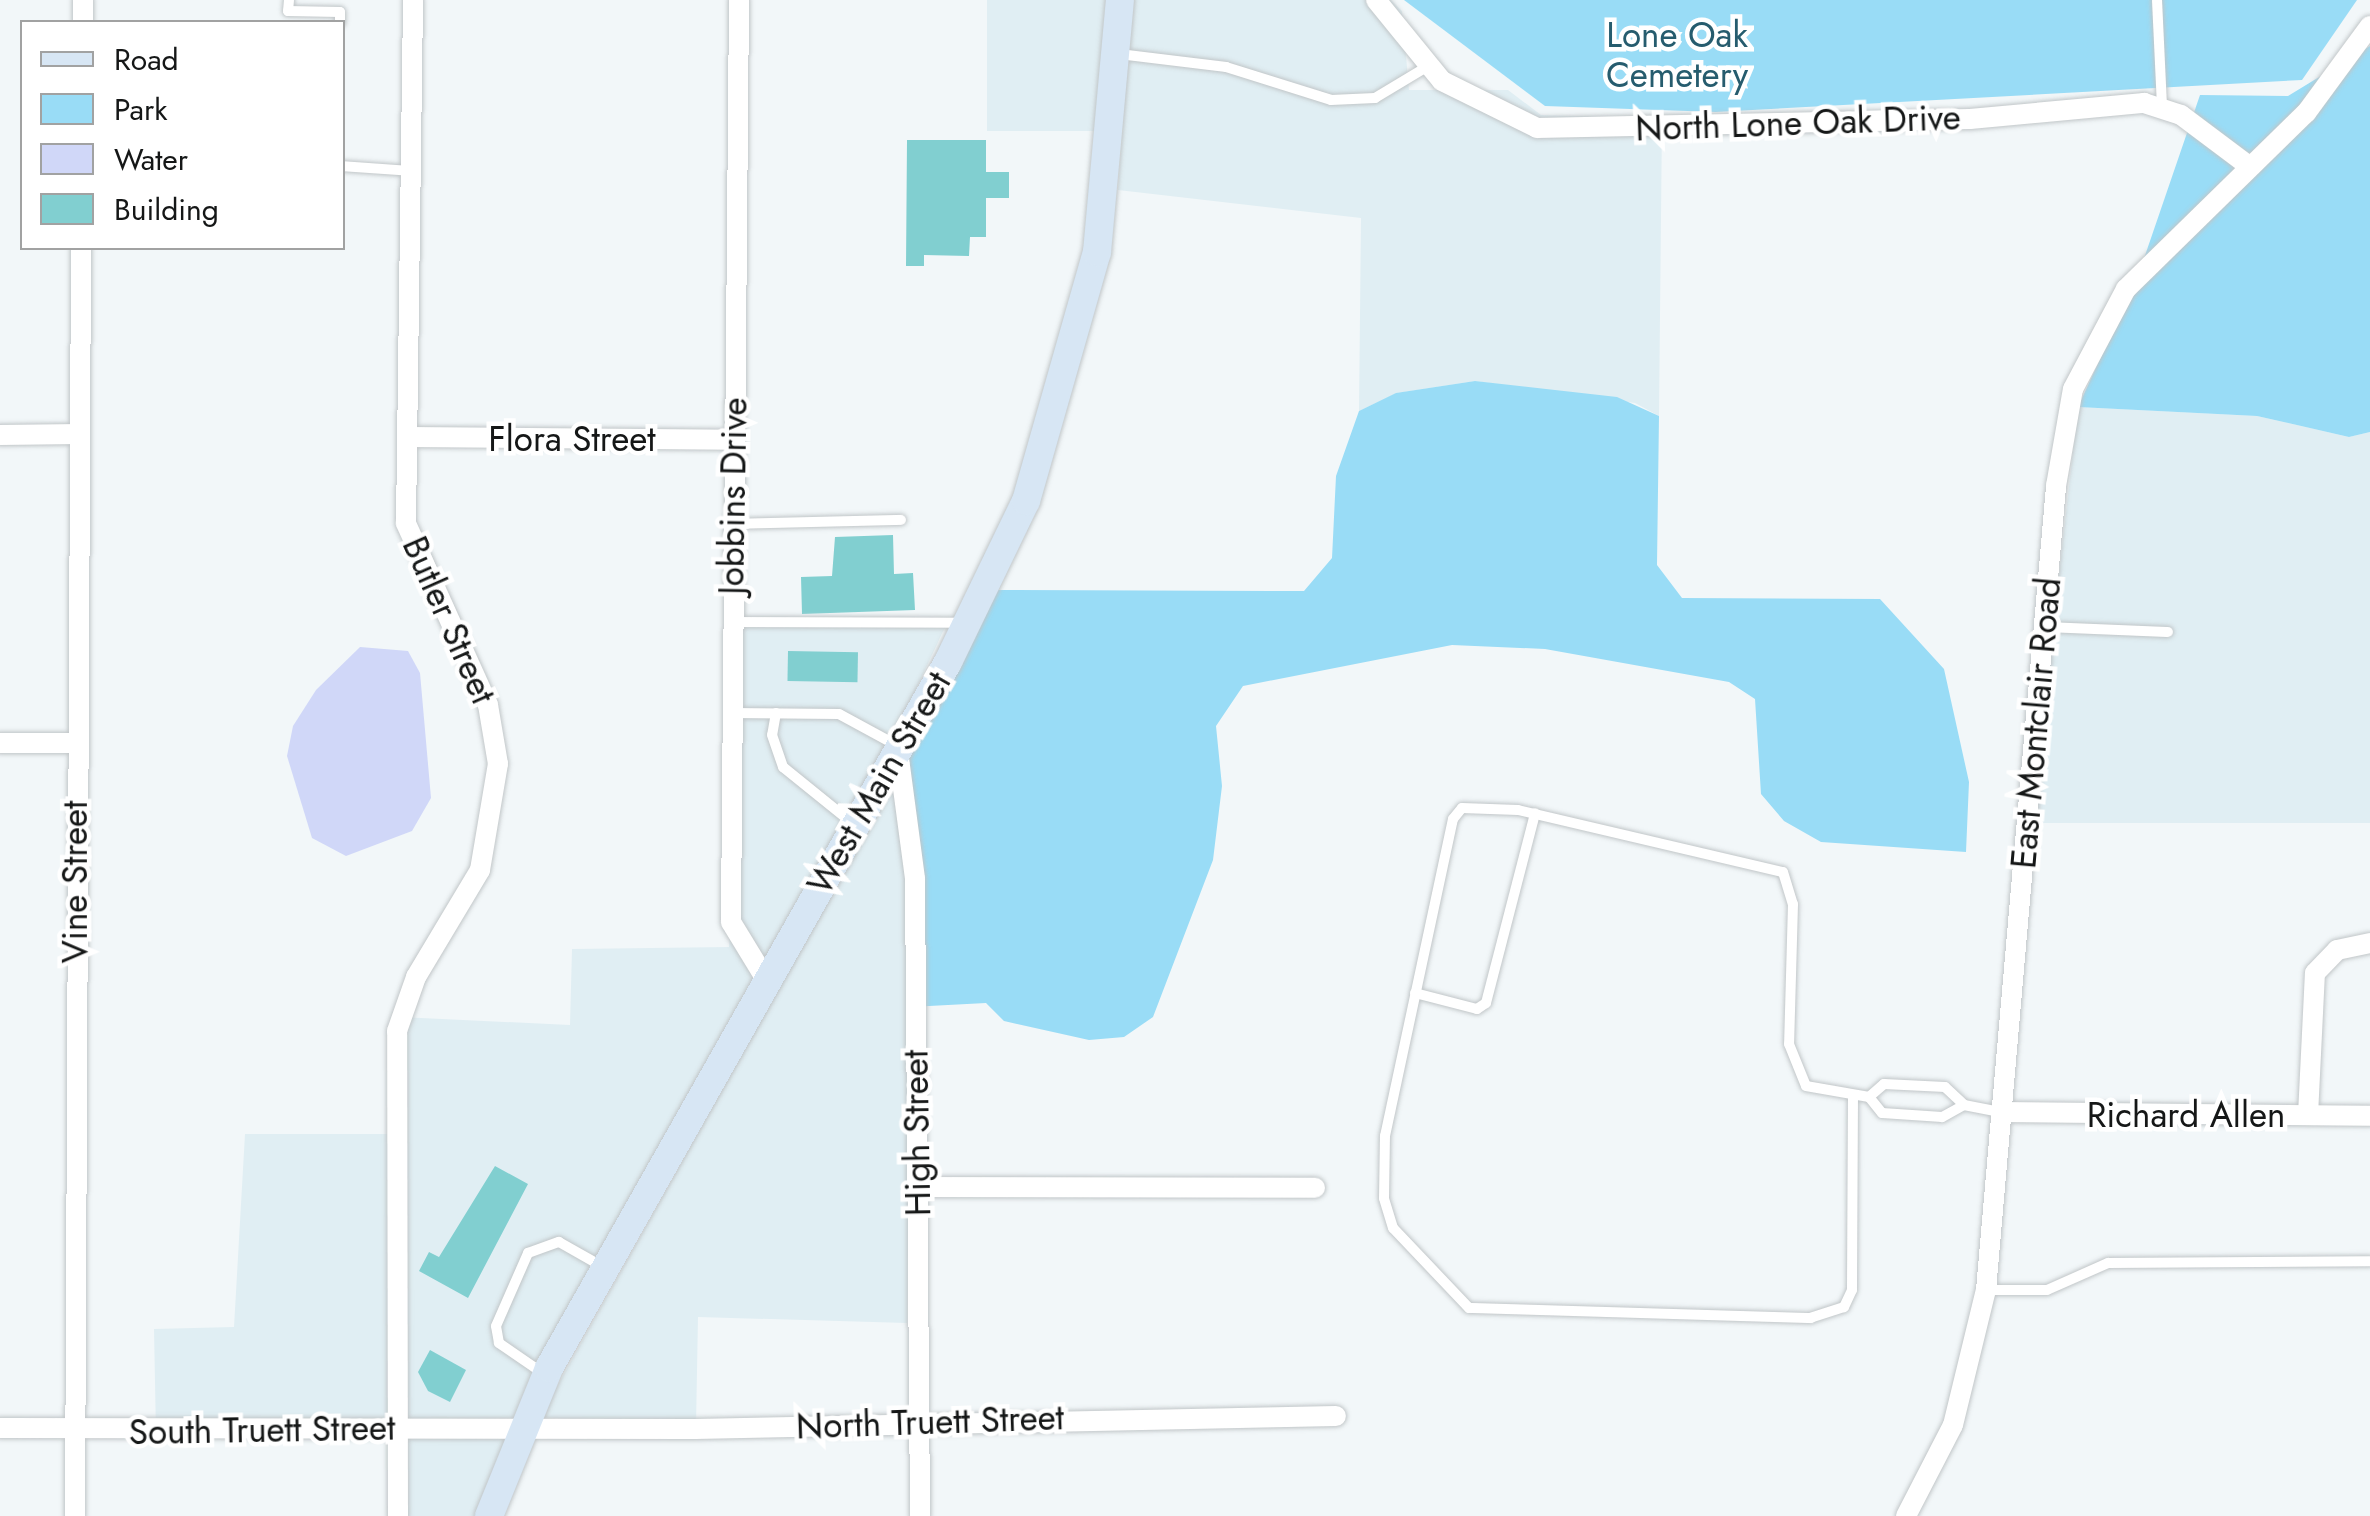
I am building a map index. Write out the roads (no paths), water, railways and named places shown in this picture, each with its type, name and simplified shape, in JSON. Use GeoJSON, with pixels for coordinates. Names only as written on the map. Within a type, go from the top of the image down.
{"type":"FeatureCollection","features":[{"type":"Feature","properties":{"kind":"main road","name":"West Main Street"},"geometry":{"type":"LineString","coordinates":[[489,1516],[546,1376],[969,623],[1026,501],[1068,374],[1097,252],[1120,0]]}},
{"type":"Feature","properties":{"kind":"street","name":"Butler Street"},"geometry":{"type":"LineString","coordinates":[[398,1516],[397,1031],[416,977],[480,870],[498,764],[488,706],[411,543],[413,0]]}},
{"type":"Feature","properties":{"kind":"street","name":"Jobbins Drive"},"geometry":{"type":"LineString","coordinates":[[739,0],[731,922],[766,981]]}},
{"type":"Feature","properties":{"kind":"street","name":"North Lone Oak Drive"},"geometry":{"type":"LineString","coordinates":[[1376,0],[1430,65],[1482,107],[1536,128],[1888,122],[2110,102],[2162,106]]}},
{"type":"Feature","properties":{"kind":"street","name":"East Montclair Road"},"geometry":{"type":"LineString","coordinates":[[1906,1516],[1954,1425],[1986,1290],[2064,426],[2087,352],[2126,288],[2336,80],[2370,26]]}},
{"type":"Feature","properties":{"kind":"street"},"geometry":{"type":"LineString","coordinates":[[2162,106],[2249,166]]}},
{"type":"Feature","properties":{"kind":"street","name":"Vine Street"},"geometry":{"type":"LineString","coordinates":[[75,1516],[81,250]]}},
{"type":"Feature","properties":{"kind":"street"},"geometry":{"type":"LineString","coordinates":[[0,434],[80,434]]}},
{"type":"Feature","properties":{"kind":"street","name":"Flora Street"},"geometry":{"type":"LineString","coordinates":[[409,438],[734,440]]}},
{"type":"Feature","properties":{"kind":"street"},"geometry":{"type":"LineString","coordinates":[[0,742],[76,743]]}},
{"type":"Feature","properties":{"kind":"street","name":"High Street"},"geometry":{"type":"LineString","coordinates":[[899,749],[915,879],[920,1516]]}},
{"type":"Feature","properties":{"kind":"street"},"geometry":{"type":"LineString","coordinates":[[2308,1115],[2315,973],[2336,950],[2370,943]]}},
{"type":"Feature","properties":{"kind":"street","name":"Richard Allen"},"geometry":{"type":"LineString","coordinates":[[2002,1112],[2370,1116]]}},
{"type":"Feature","properties":{"kind":"street"},"geometry":{"type":"LineString","coordinates":[[918,1188],[1314,1188]]}},
{"type":"Feature","properties":{"kind":"street","name":"North Truett Street"},"geometry":{"type":"LineString","coordinates":[[524,1426],[1336,1416]]}},
{"type":"Feature","properties":{"kind":"street","name":"South Truett Street"},"geometry":{"type":"LineString","coordinates":[[0,1428],[75,1433],[524,1426]]}},
{"type":"Feature","properties":{"kind":"lane"},"geometry":{"type":"LineString","coordinates":[[2157,0],[2162,106]]}},
{"type":"Feature","properties":{"kind":"lane"},"geometry":{"type":"LineString","coordinates":[[288,5],[340,12],[340,20]]}},
{"type":"Feature","properties":{"kind":"lane"},"geometry":{"type":"LineString","coordinates":[[1118,54],[1226,67],[1331,100],[1375,98],[1430,65]]}},
{"type":"Feature","properties":{"kind":"lane"},"geometry":{"type":"LineString","coordinates":[[345,166],[413,171]]}},
{"type":"Feature","properties":{"kind":"lane"},"geometry":{"type":"LineString","coordinates":[[733,524],[901,520]]}},
{"type":"Feature","properties":{"kind":"lane"},"geometry":{"type":"LineString","coordinates":[[732,622],[969,623]]}},
{"type":"Feature","properties":{"kind":"lane"},"geometry":{"type":"LineString","coordinates":[[2045,627],[2168,632]]}},
{"type":"Feature","properties":{"kind":"lane"},"geometry":{"type":"LineString","coordinates":[[730,713],[839,714],[899,749]]}},
{"type":"Feature","properties":{"kind":"lane"},"geometry":{"type":"LineString","coordinates":[[776,713],[772,735],[783,766],[855,826]]}},
{"type":"Feature","properties":{"kind":"lane"},"geometry":{"type":"LineString","coordinates":[[1852,1096],[1852,1290],[1844,1307],[1811,1318],[1480,1312],[1393,1228],[1384,1198],[1385,1136],[1453,819],[1462,808],[1487,806],[1535,813],[1783,872],[1793,904],[1789,1044],[1806,1086],[1869,1097],[1884,1084],[1945,1087],[1964,1105],[2002,1112]]}},
{"type":"Feature","properties":{"kind":"lane"},"geometry":{"type":"LineString","coordinates":[[1416,993],[1477,1010],[1486,1003],[1535,813]]}},
{"type":"Feature","properties":{"kind":"lane"},"geometry":{"type":"LineString","coordinates":[[1869,1097],[1882,1113],[1942,1117],[1964,1105]]}},
{"type":"Feature","properties":{"kind":"lane"},"geometry":{"type":"LineString","coordinates":[[546,1376],[499,1343],[496,1326],[528,1254],[559,1242],[606,1268]]}},
{"type":"Feature","properties":{"kind":"lane"},"geometry":{"type":"LineString","coordinates":[[1986,1290],[2047,1290],[2108,1263],[2370,1260]]}},
{"type":"Feature","properties":{"kind":"water"},"geometry":{"type":"Polygon","coordinates":[[[360,647],[408,651],[420,673],[431,798],[412,831],[346,856],[312,838],[287,756],[293,726],[316,690],[360,647]]]}},
{"type":"Feature","properties":{"kind":"park label","name":"Lone Oak Cemetery"},"geometry":{"type":"Point","coordinates":[1677,55]}}]}
